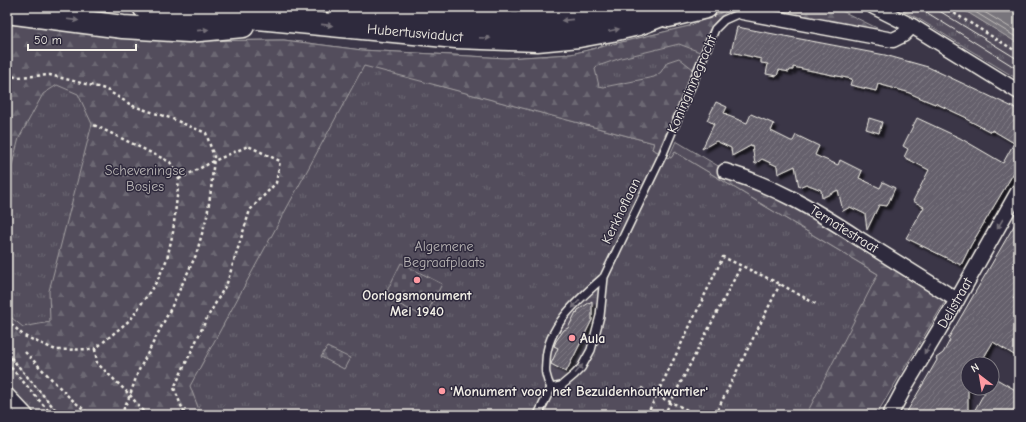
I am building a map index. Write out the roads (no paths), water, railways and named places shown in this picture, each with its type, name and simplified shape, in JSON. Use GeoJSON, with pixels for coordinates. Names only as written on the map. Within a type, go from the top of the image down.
{"type":"FeatureCollection","features":[{"type":"Feature","properties":{"kind":"main road","name":"Hubertusviaduct"},"geometry":{"type":"LineString","coordinates":[[144,7],[456,37],[537,40],[596,34],[639,14]]}},
{"type":"Feature","properties":{"kind":"main road","name":"Hubertusviaduct"},"geometry":{"type":"LineString","coordinates":[[338,7],[446,19],[528,22],[639,14],[682,7]]}},
{"type":"Feature","properties":{"kind":"main road"},"geometry":{"type":"LineString","coordinates":[[639,14],[706,7]]}},
{"type":"Feature","properties":{"kind":"main road"},"geometry":{"type":"LineString","coordinates":[[7,12],[123,27],[189,31],[288,21]]}},
{"type":"Feature","properties":{"kind":"street"},"geometry":{"type":"LineString","coordinates":[[874,7],[912,26],[1019,92]]}},
{"type":"Feature","properties":{"kind":"street","name":"Koninginnegracht"},"geometry":{"type":"LineString","coordinates":[[742,12],[893,40],[903,35],[912,26]]}},
{"type":"Feature","properties":{"kind":"street","name":"Ternatestraat"},"geometry":{"type":"LineString","coordinates":[[725,171],[747,177],[773,188],[803,204],[957,300]]}},
{"type":"Feature","properties":{"kind":"street","name":"Delistraat"},"geometry":{"type":"LineString","coordinates":[[890,415],[1019,190]]}},
{"type":"Feature","properties":{"kind":"street"},"geometry":{"type":"LineString","coordinates":[[7,395],[26,415]]}},
{"type":"Feature","properties":{"kind":"lane","name":"Koninginnegracht"},"geometry":{"type":"LineString","coordinates":[[662,156],[715,29],[724,20],[742,12]]}},
{"type":"Feature","properties":{"kind":"lane","name":"Kerkhoflaan"},"geometry":{"type":"LineString","coordinates":[[604,277],[662,156]]}},
{"type":"Feature","properties":{"kind":"lane"},"geometry":{"type":"LineString","coordinates":[[538,415],[551,388],[545,373],[546,350],[551,338],[561,321],[573,306],[604,277]]}},
{"type":"Feature","properties":{"kind":"lane"},"geometry":{"type":"LineString","coordinates":[[551,388],[561,386],[574,375],[581,368],[591,350],[600,316],[604,277]]}},
{"type":"Feature","properties":{"kind":"water"},"geometry":{"type":"Polygon","coordinates":[[[959,7],[1019,7],[1019,44],[959,7]]]}},
{"type":"Feature","properties":{"kind":"tram line"},"geometry":{"type":"LineString","coordinates":[[918,7],[1019,70]]}},
{"type":"Feature","properties":{"kind":"tram line"},"geometry":{"type":"LineString","coordinates":[[933,7],[1019,60]]}},
{"type":"Feature","properties":{"kind":"place","name":"Oorlogsmonument Mei 1940"},"geometry":{"type":"Point","coordinates":[417,280]}},
{"type":"Feature","properties":{"kind":"place","name":"Aula"},"geometry":{"type":"Point","coordinates":[572,338]}},
{"type":"Feature","properties":{"kind":"place","name":"'Monument voor het Bezuidenhoutkwartier'"},"geometry":{"type":"Point","coordinates":[442,391]}},
{"type":"Feature","properties":{"kind":"park label","name":"Scheveningse Bosjes"},"geometry":{"type":"Point","coordinates":[145,178]}},
{"type":"Feature","properties":{"kind":"park label","name":"Algemene Begraafplaats"},"geometry":{"type":"Point","coordinates":[444,254]}}]}
